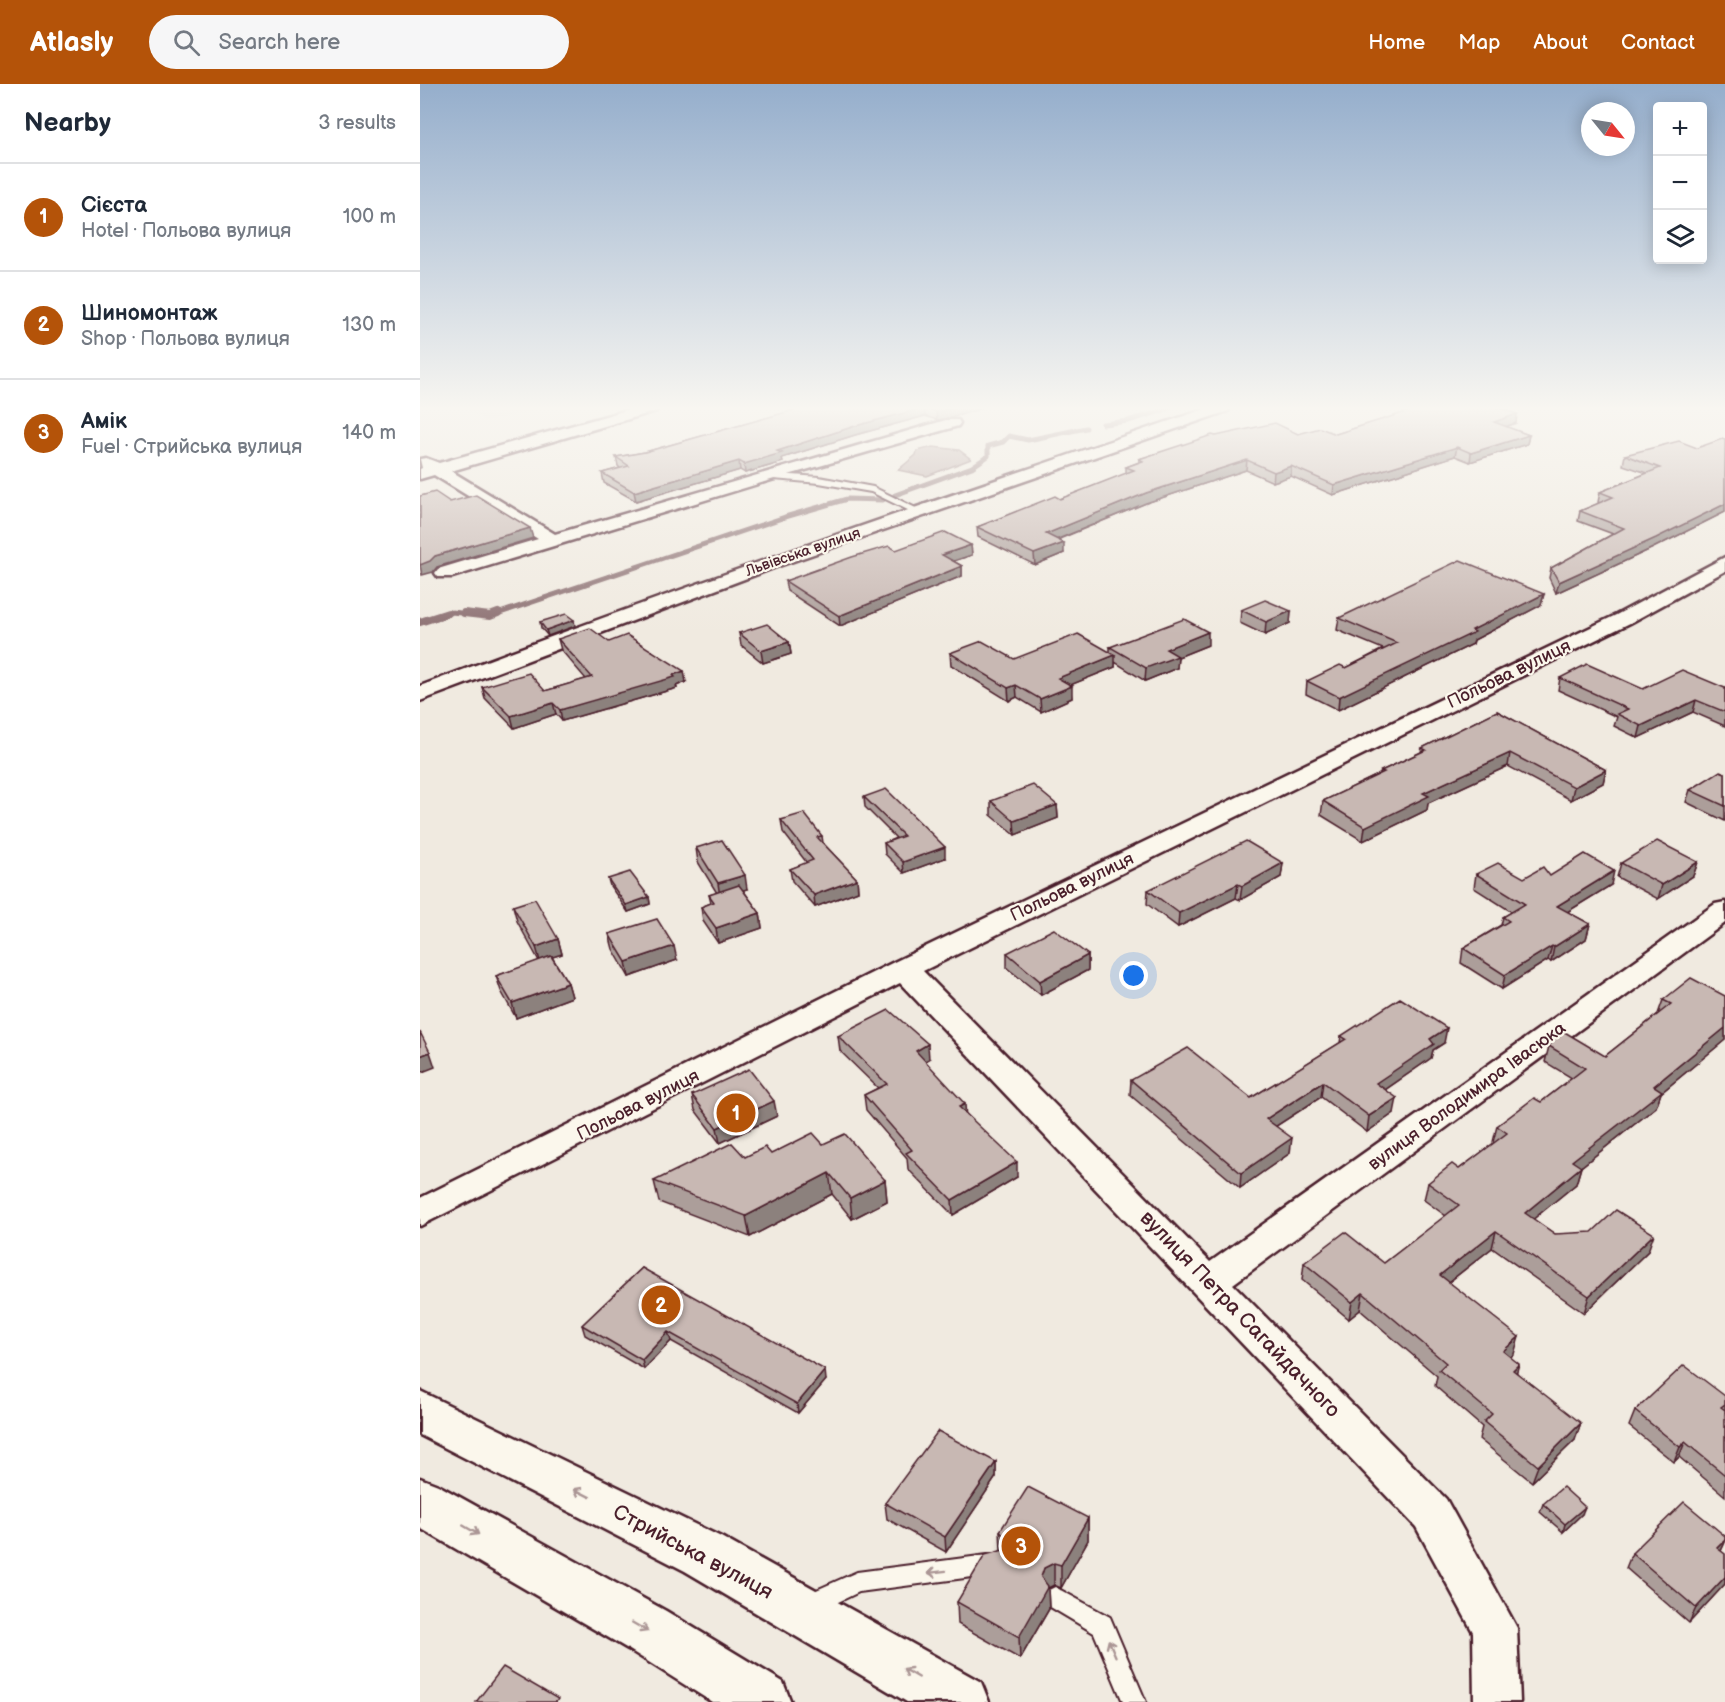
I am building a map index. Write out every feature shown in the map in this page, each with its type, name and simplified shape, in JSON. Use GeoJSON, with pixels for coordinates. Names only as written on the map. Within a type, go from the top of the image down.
{"type":"FeatureCollection","features":[{"type":"Feature","properties":{"kind":"highway","name":"Стрийська вулиця"},"geometry":{"type":"LineString","coordinates":[[420,1412],[703,1554],[961,1702]]}},
{"type":"Feature","properties":{"kind":"highway"},"geometry":{"type":"LineString","coordinates":[[420,1501],[647,1630],[763,1702]]}},
{"type":"Feature","properties":{"kind":"street"},"geometry":{"type":"LineString","coordinates":[[451,484],[553,540]]}},
{"type":"Feature","properties":{"kind":"street"},"geometry":{"type":"LineString","coordinates":[[445,573],[740,484]]}},
{"type":"Feature","properties":{"kind":"street","name":"Львівська вулиця"},"geometry":{"type":"LineString","coordinates":[[420,694],[670,599],[1006,484]]}},
{"type":"Feature","properties":{"kind":"street","name":"Польова вулиця"},"geometry":{"type":"LineString","coordinates":[[420,1213],[904,969],[1623,619],[1724,565]]}},
{"type":"Feature","properties":{"kind":"street","name":"вулиця Володимира Івасюка"},"geometry":{"type":"LineString","coordinates":[[1210,1281],[1725,910]]}},
{"type":"Feature","properties":{"kind":"street","name":"вулиця Петра Сагайдачного"},"geometry":{"type":"LineString","coordinates":[[904,969],[1210,1281],[1431,1513],[1494,1628],[1497,1702]]}},
{"type":"Feature","properties":{"kind":"lane"},"geometry":{"type":"LineString","coordinates":[[838,484],[873,490],[921,513]]}},
{"type":"Feature","properties":{"kind":"lane"},"geometry":{"type":"LineString","coordinates":[[800,1609],[857,1582],[995,1564]]}},
{"type":"Feature","properties":{"kind":"lane"},"geometry":{"type":"LineString","coordinates":[[1055,1598],[1102,1625],[1135,1702]]}},
{"type":"Feature","properties":{"kind":"building"},"geometry":{"type":"Polygon","coordinates":[[[620,484],[663,484],[634,492],[620,484]]]}},
{"type":"Feature","properties":{"kind":"building"},"geometry":{"type":"Polygon","coordinates":[[[1100,484],[1175,484],[1046,534],[1064,543],[1034,554],[977,527],[1055,496],[1060,499],[1100,484]]]}},
{"type":"Feature","properties":{"kind":"building"},"geometry":{"type":"Polygon","coordinates":[[[1621,484],[1725,484],[1725,504],[1559,582],[1551,568],[1624,528],[1580,511],[1613,497],[1600,492],[1621,484]]]}},
{"type":"Feature","properties":{"kind":"building"},"geometry":{"type":"Polygon","coordinates":[[[435,492],[450,502],[476,495],[530,528],[435,556],[420,565],[420,496],[435,492]]]}},
{"type":"Feature","properties":{"kind":"building"},"geometry":{"type":"Polygon","coordinates":[[[945,532],[971,545],[942,555],[962,566],[839,616],[785,581],[852,557],[889,546],[896,550],[945,532]]]}},
{"type":"Feature","properties":{"kind":"building"},"geometry":{"type":"Polygon","coordinates":[[[1460,560],[1544,594],[1472,630],[1475,632],[1339,697],[1307,681],[1340,665],[1346,668],[1397,643],[1339,618],[1460,560]]]}},
{"type":"Feature","properties":{"kind":"building"},"geometry":{"type":"Polygon","coordinates":[[[1265,600],[1291,611],[1266,622],[1241,610],[1265,600]]]}},
{"type":"Feature","properties":{"kind":"building"},"geometry":{"type":"Polygon","coordinates":[[[566,614],[574,620],[546,630],[540,622],[566,614]]]}},
{"type":"Feature","properties":{"kind":"building"},"geometry":{"type":"Polygon","coordinates":[[[1184,619],[1208,632],[1166,649],[1178,656],[1146,668],[1110,647],[1184,619]]]}},
{"type":"Feature","properties":{"kind":"building"},"geometry":{"type":"Polygon","coordinates":[[[767,624],[789,642],[761,651],[739,633],[767,624]]]}},
{"type":"Feature","properties":{"kind":"building"},"geometry":{"type":"Polygon","coordinates":[[[590,628],[609,642],[627,635],[684,671],[673,675],[675,677],[560,710],[553,703],[511,716],[482,687],[529,673],[545,691],[592,677],[558,639],[590,628]]]}},
{"type":"Feature","properties":{"kind":"building"},"geometry":{"type":"Polygon","coordinates":[[[1078,634],[1115,655],[1058,678],[1072,686],[1040,699],[1016,685],[1008,688],[950,653],[982,641],[1014,659],[1078,634]]]}},
{"type":"Feature","properties":{"kind":"building"},"geometry":{"type":"Polygon","coordinates":[[[1587,664],[1643,689],[1682,670],[1725,688],[1725,712],[1696,700],[1641,726],[1617,714],[1628,709],[1560,678],[1587,664]]]}},
{"type":"Feature","properties":{"kind":"building"},"geometry":{"type":"Polygon","coordinates":[[[1497,711],[1606,770],[1574,787],[1510,753],[1423,793],[1429,796],[1365,827],[1323,801],[1384,772],[1381,771],[1426,750],[1422,748],[1497,711]]]}},
{"type":"Feature","properties":{"kind":"building"},"geometry":{"type":"Polygon","coordinates":[[[1720,771],[1725,773],[1725,806],[1690,790],[1720,771]]]}},
{"type":"Feature","properties":{"kind":"building"},"geometry":{"type":"Polygon","coordinates":[[[1033,785],[1057,805],[1014,821],[991,801],[1033,785]]]}},
{"type":"Feature","properties":{"kind":"building"},"geometry":{"type":"Polygon","coordinates":[[[886,789],[945,847],[903,862],[884,843],[904,836],[864,797],[886,789]]]}},
{"type":"Feature","properties":{"kind":"building"},"geometry":{"type":"Polygon","coordinates":[[[804,813],[822,836],[817,837],[857,879],[814,895],[790,869],[813,860],[781,820],[804,813]]]}},
{"type":"Feature","properties":{"kind":"building"},"geometry":{"type":"Polygon","coordinates":[[[722,840],[745,875],[718,883],[696,848],[722,840]]]}},
{"type":"Feature","properties":{"kind":"building"},"geometry":{"type":"Polygon","coordinates":[[[1246,841],[1283,863],[1242,886],[1238,884],[1179,913],[1148,890],[1246,841]]]}},
{"type":"Feature","properties":{"kind":"building"},"geometry":{"type":"Polygon","coordinates":[[[1657,841],[1698,862],[1662,885],[1621,863],[1657,841]]]}},
{"type":"Feature","properties":{"kind":"building"},"geometry":{"type":"Polygon","coordinates":[[[1585,854],[1614,871],[1557,906],[1590,924],[1505,975],[1463,948],[1509,921],[1503,917],[1525,904],[1476,874],[1498,863],[1524,878],[1543,867],[1550,876],[1585,854]]]}},
{"type":"Feature","properties":{"kind":"building"},"geometry":{"type":"Polygon","coordinates":[[[630,872],[649,897],[626,905],[608,879],[630,872]]]}},
{"type":"Feature","properties":{"kind":"building"},"geometry":{"type":"Polygon","coordinates":[[[739,885],[760,913],[716,928],[701,907],[714,902],[709,895],[739,885]]]}},
{"type":"Feature","properties":{"kind":"building"},"geometry":{"type":"Polygon","coordinates":[[[535,899],[558,939],[536,947],[513,906],[535,899]]]}},
{"type":"Feature","properties":{"kind":"building"},"geometry":{"type":"Polygon","coordinates":[[[657,919],[674,946],[626,962],[609,934],[657,919]]]}},
{"type":"Feature","properties":{"kind":"building"},"geometry":{"type":"Polygon","coordinates":[[[1054,929],[1088,955],[1040,981],[1007,953],[1054,929]]]}},
{"type":"Feature","properties":{"kind":"building"},"geometry":{"type":"Polygon","coordinates":[[[551,956],[568,983],[512,1003],[496,976],[551,956]]]}},
{"type":"Feature","properties":{"kind":"building"},"geometry":{"type":"Polygon","coordinates":[[[1691,978],[1725,996],[1725,1028],[1654,1086],[1662,1091],[1572,1161],[1581,1167],[1525,1213],[1555,1234],[1592,1232],[1616,1210],[1654,1234],[1589,1296],[1496,1231],[1440,1275],[1519,1337],[1503,1351],[1519,1364],[1513,1370],[1581,1423],[1538,1466],[1484,1422],[1492,1414],[1439,1370],[1446,1363],[1363,1293],[1352,1302],[1304,1263],[1345,1232],[1384,1263],[1459,1205],[1428,1183],[1452,1164],[1459,1169],[1507,1133],[1497,1126],[1534,1098],[1541,1102],[1585,1068],[1549,1046],[1554,1038],[1563,1031],[1605,1056],[1671,1004],[1663,1000],[1691,978]]]}},
{"type":"Feature","properties":{"kind":"building"},"geometry":{"type":"Polygon","coordinates":[[[1400,998],[1447,1028],[1430,1039],[1434,1044],[1376,1083],[1397,1098],[1369,1116],[1323,1082],[1266,1119],[1292,1138],[1241,1173],[1131,1080],[1188,1048],[1251,1098],[1346,1039],[1341,1036],[1400,998]]]}},
{"type":"Feature","properties":{"kind":"building"},"geometry":{"type":"Polygon","coordinates":[[[889,1010],[928,1044],[916,1051],[965,1104],[959,1107],[1017,1162],[952,1200],[906,1153],[912,1150],[864,1095],[887,1084],[838,1036],[889,1010]]]}},
{"type":"Feature","properties":{"kind":"building"},"geometry":{"type":"Polygon","coordinates":[[[420,1032],[430,1052],[420,1056],[420,1032]]]}},
{"type":"Feature","properties":{"kind":"building"},"geometry":{"type":"Polygon","coordinates":[[[749,1069],[774,1101],[717,1128],[692,1095],[749,1069]]]}},
{"type":"Feature","properties":{"kind":"building"},"geometry":{"type":"Polygon","coordinates":[[[813,1133],[823,1144],[845,1134],[885,1180],[850,1198],[829,1173],[746,1216],[654,1181],[732,1143],[745,1157],[765,1147],[771,1154],[813,1133]]]}},
{"type":"Feature","properties":{"kind":"building"},"geometry":{"type":"Polygon","coordinates":[[[642,1268],[825,1370],[797,1404],[668,1332],[642,1360],[582,1325],[642,1268]]]}},
{"type":"Feature","properties":{"kind":"building"},"geometry":{"type":"Polygon","coordinates":[[[1684,1365],[1725,1396],[1725,1404],[1721,1407],[1725,1410],[1725,1475],[1685,1442],[1680,1447],[1635,1411],[1684,1365]]]}},
{"type":"Feature","properties":{"kind":"building"},"geometry":{"type":"Polygon","coordinates":[[[938,1431],[996,1462],[945,1537],[885,1503],[938,1431]]]}},
{"type":"Feature","properties":{"kind":"building"},"geometry":{"type":"Polygon","coordinates":[[[1028,1487],[1088,1518],[1061,1565],[1054,1563],[1044,1568],[1041,1577],[1048,1586],[1019,1637],[957,1602],[985,1555],[1004,1550],[1007,1541],[1000,1531],[1028,1487]]]}},
{"type":"Feature","properties":{"kind":"building"},"geometry":{"type":"Polygon","coordinates":[[[1563,1487],[1585,1507],[1565,1524],[1543,1504],[1563,1487]]]}},
{"type":"Feature","properties":{"kind":"building"},"geometry":{"type":"Polygon","coordinates":[[[1684,1502],[1725,1536],[1725,1540],[1717,1548],[1725,1554],[1725,1577],[1696,1608],[1632,1553],[1684,1502]]]}},
{"type":"Feature","properties":{"kind":"building"},"geometry":{"type":"Polygon","coordinates":[[[503,1667],[558,1699],[556,1702],[476,1702],[503,1667]]]}},
{"type":"Feature","properties":{"kind":"waterway"},"geometry":{"type":"LineString","coordinates":[[895,495],[927,484]]}},
{"type":"Feature","properties":{"kind":"waterway"},"geometry":{"type":"LineString","coordinates":[[494,615],[785,517],[847,499],[883,500]]}},
{"type":"Feature","properties":{"kind":"waterway"},"geometry":{"type":"LineString","coordinates":[[443,615],[452,612],[478,615]]}},
{"type":"Feature","properties":{"kind":"waterway"},"geometry":{"type":"LineString","coordinates":[[420,622],[448,613]]}},
{"type":"Feature","properties":{"kind":"waterway"},"geometry":{"type":"LineString","coordinates":[[464,613],[490,616],[498,613]]}},
{"type":"Feature","properties":{"kind":"place","name":"Сієста"},"geometry":{"type":"Point","coordinates":[736,1113]}},
{"type":"Feature","properties":{"kind":"place","name":"Шиномонтаж"},"geometry":{"type":"Point","coordinates":[661,1305]}},
{"type":"Feature","properties":{"kind":"place","name":"Амік"},"geometry":{"type":"Point","coordinates":[1021,1546]}}]}
